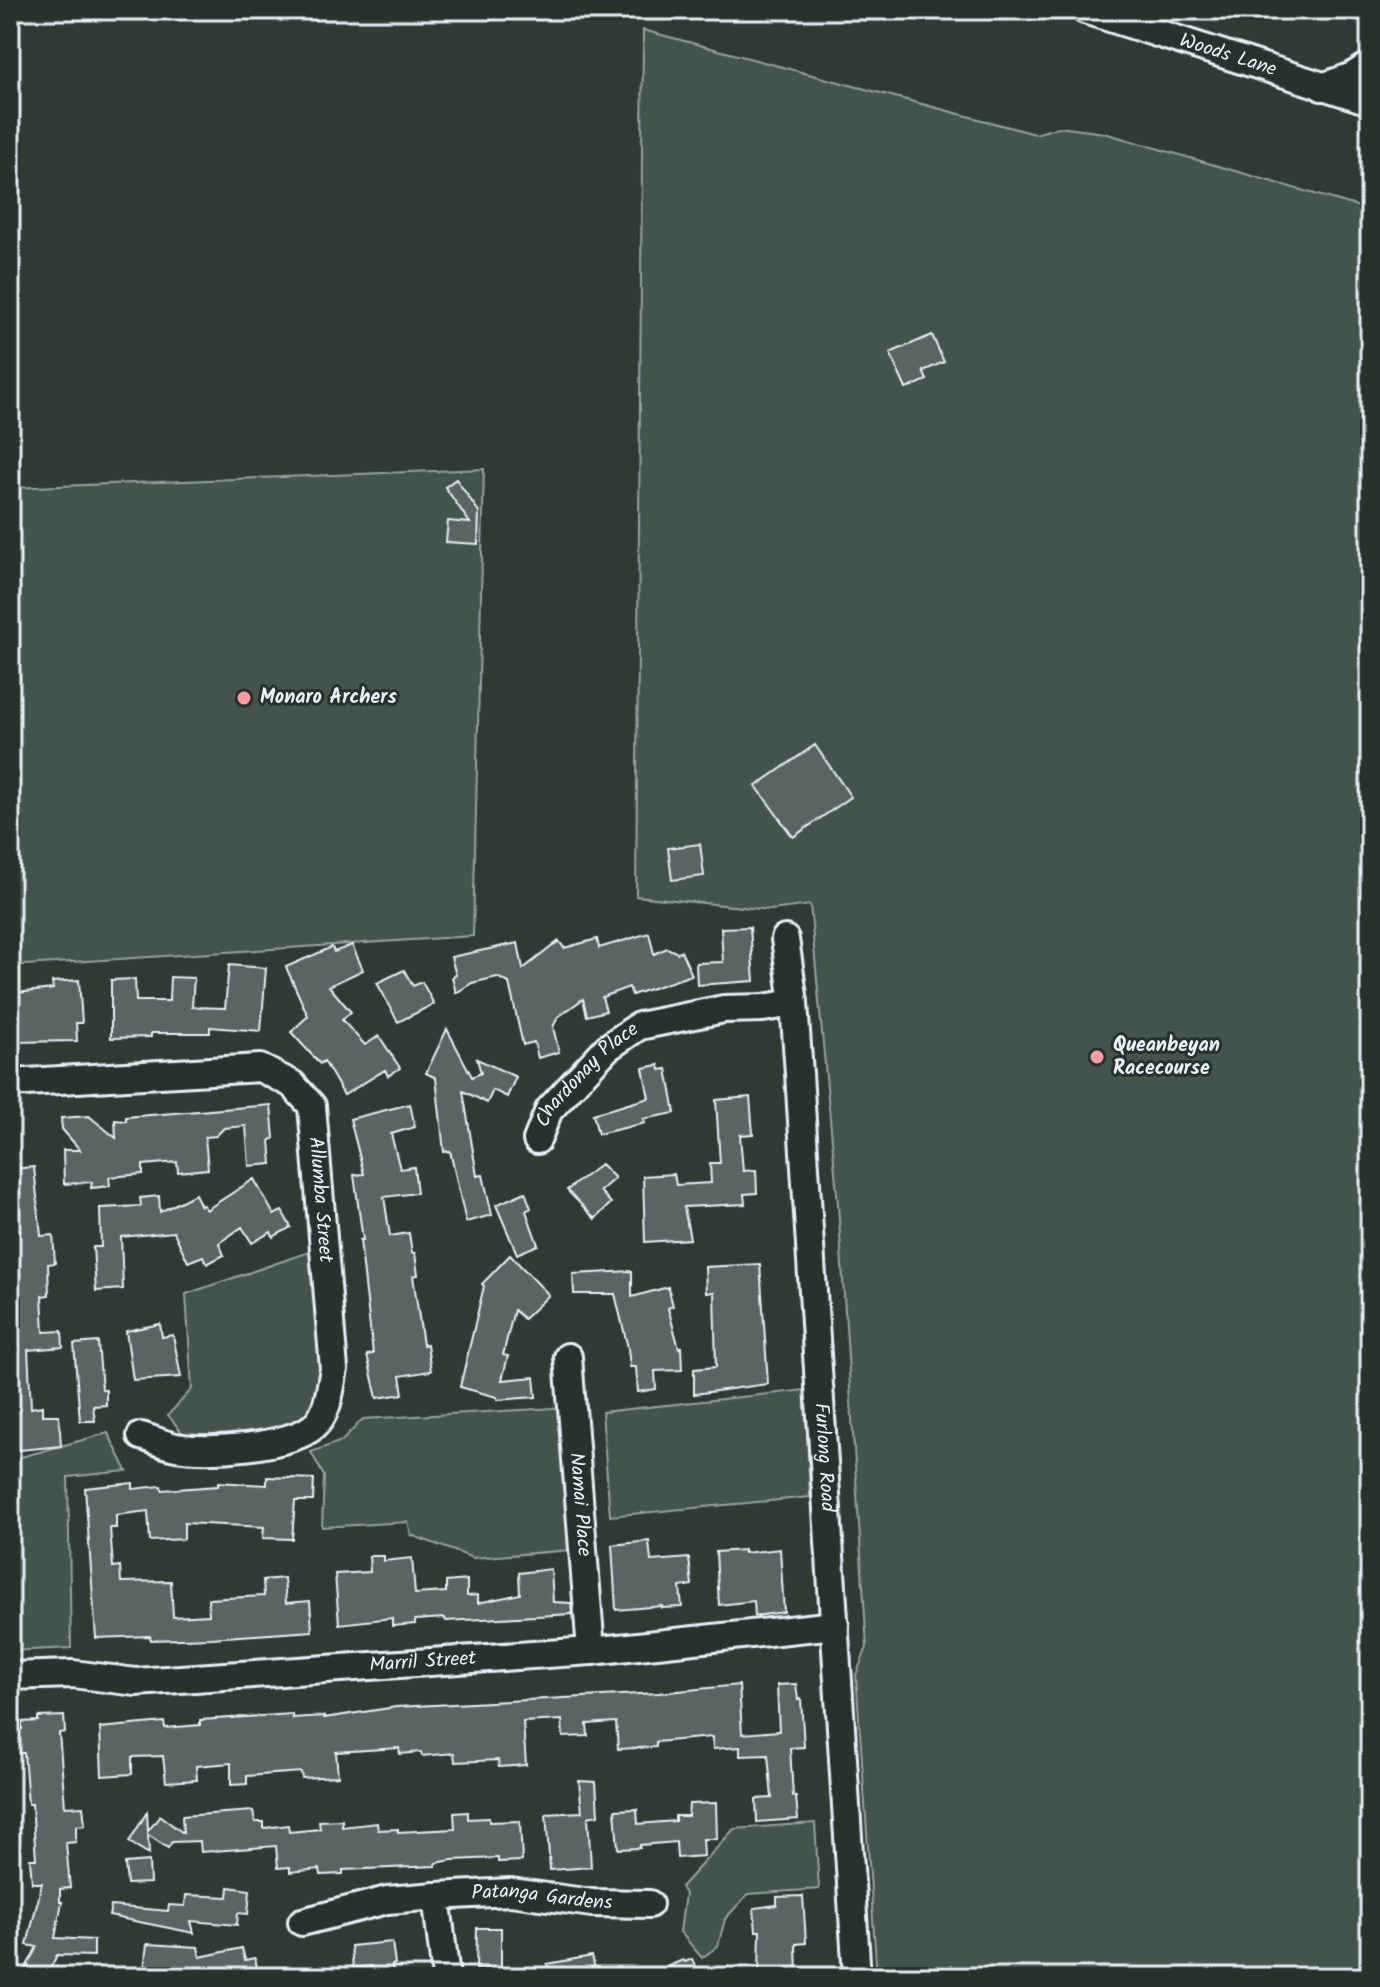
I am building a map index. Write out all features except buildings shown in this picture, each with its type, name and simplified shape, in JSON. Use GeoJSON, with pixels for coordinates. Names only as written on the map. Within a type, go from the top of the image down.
{"type":"FeatureCollection","features":[{"type":"Feature","properties":{"kind":"street","name":"Woods Lane"},"geometry":{"type":"LineString","coordinates":[[1085,10],[1370,101]]}},
{"type":"Feature","properties":{"kind":"street"},"geometry":{"type":"LineString","coordinates":[[1322,87],[1353,76],[1370,65]]}},
{"type":"Feature","properties":{"kind":"street","name":"Furlong Road"},"geometry":{"type":"LineString","coordinates":[[785,939],[794,1003],[857,1977]]}},
{"type":"Feature","properties":{"kind":"street","name":"Chardonay Place"},"geometry":{"type":"LineString","coordinates":[[537,1140],[549,1110],[607,1048],[639,1026],[724,1009],[794,1003]]}},
{"type":"Feature","properties":{"kind":"street","name":"Allumba Street"},"geometry":{"type":"LineString","coordinates":[[10,1083],[260,1068],[292,1084],[312,1106],[334,1369],[326,1408],[314,1426],[291,1440],[233,1448],[177,1448],[141,1436]]}},
{"type":"Feature","properties":{"kind":"street","name":"Namai Place"},"geometry":{"type":"LineString","coordinates":[[568,1357],[591,1651]]}},
{"type":"Feature","properties":{"kind":"street","name":"Marril Street"},"geometry":{"type":"LineString","coordinates":[[10,1676],[73,1674],[136,1682],[591,1651],[835,1625]]}},
{"type":"Feature","properties":{"kind":"street","name":"Patanga Gardens"},"geometry":{"type":"LineString","coordinates":[[302,1922],[387,1900],[511,1892],[592,1903],[649,1904]]}},
{"type":"Feature","properties":{"kind":"street"},"geometry":{"type":"LineString","coordinates":[[436,1896],[446,1977]]}},
{"type":"Feature","properties":{"kind":"shaded area","name":"Queanbeyan Racecourse"},"geometry":{"type":"Polygon","coordinates":[[[643,30],[1035,134],[1059,127],[1104,133],[1370,210],[1370,1977],[877,1977],[856,1675],[867,1647],[838,1204],[810,905],[771,910],[636,896],[643,30]]]}},
{"type":"Feature","properties":{"kind":"shaded area","name":"Monaro Archers"},"geometry":{"type":"Polygon","coordinates":[[[484,469],[473,936],[10,966],[10,488],[484,469]]]}},
{"type":"Feature","properties":{"kind":"shaded area"},"geometry":{"type":"Polygon","coordinates":[[[321,1248],[325,1377],[318,1405],[288,1432],[192,1438],[184,1435],[168,1415],[192,1389],[186,1294],[321,1248]]]}},
{"type":"Feature","properties":{"kind":"shaded area"},"geometry":{"type":"Polygon","coordinates":[[[805,1390],[810,1497],[610,1516],[602,1412],[805,1390]]]}},
{"type":"Feature","properties":{"kind":"shaded area"},"geometry":{"type":"Polygon","coordinates":[[[571,1407],[583,1549],[473,1558],[411,1535],[408,1522],[322,1527],[324,1476],[311,1452],[342,1441],[363,1419],[571,1407]]]}},
{"type":"Feature","properties":{"kind":"shaded area"},"geometry":{"type":"Polygon","coordinates":[[[108,1433],[127,1471],[68,1477],[71,1648],[10,1651],[10,1460],[108,1433]]]}},
{"type":"Feature","properties":{"kind":"shaded area"},"geometry":{"type":"Polygon","coordinates":[[[815,1823],[819,1889],[748,1894],[725,1919],[718,1946],[702,1958],[680,1932],[685,1894],[681,1887],[734,1829],[815,1823]]]}},
{"type":"Feature","properties":{"kind":"place","name":"Monaro Archers"},"geometry":{"type":"Point","coordinates":[244,698]}},
{"type":"Feature","properties":{"kind":"place","name":"Queanbeyan Racecourse"},"geometry":{"type":"Point","coordinates":[1097,1057]}}]}
